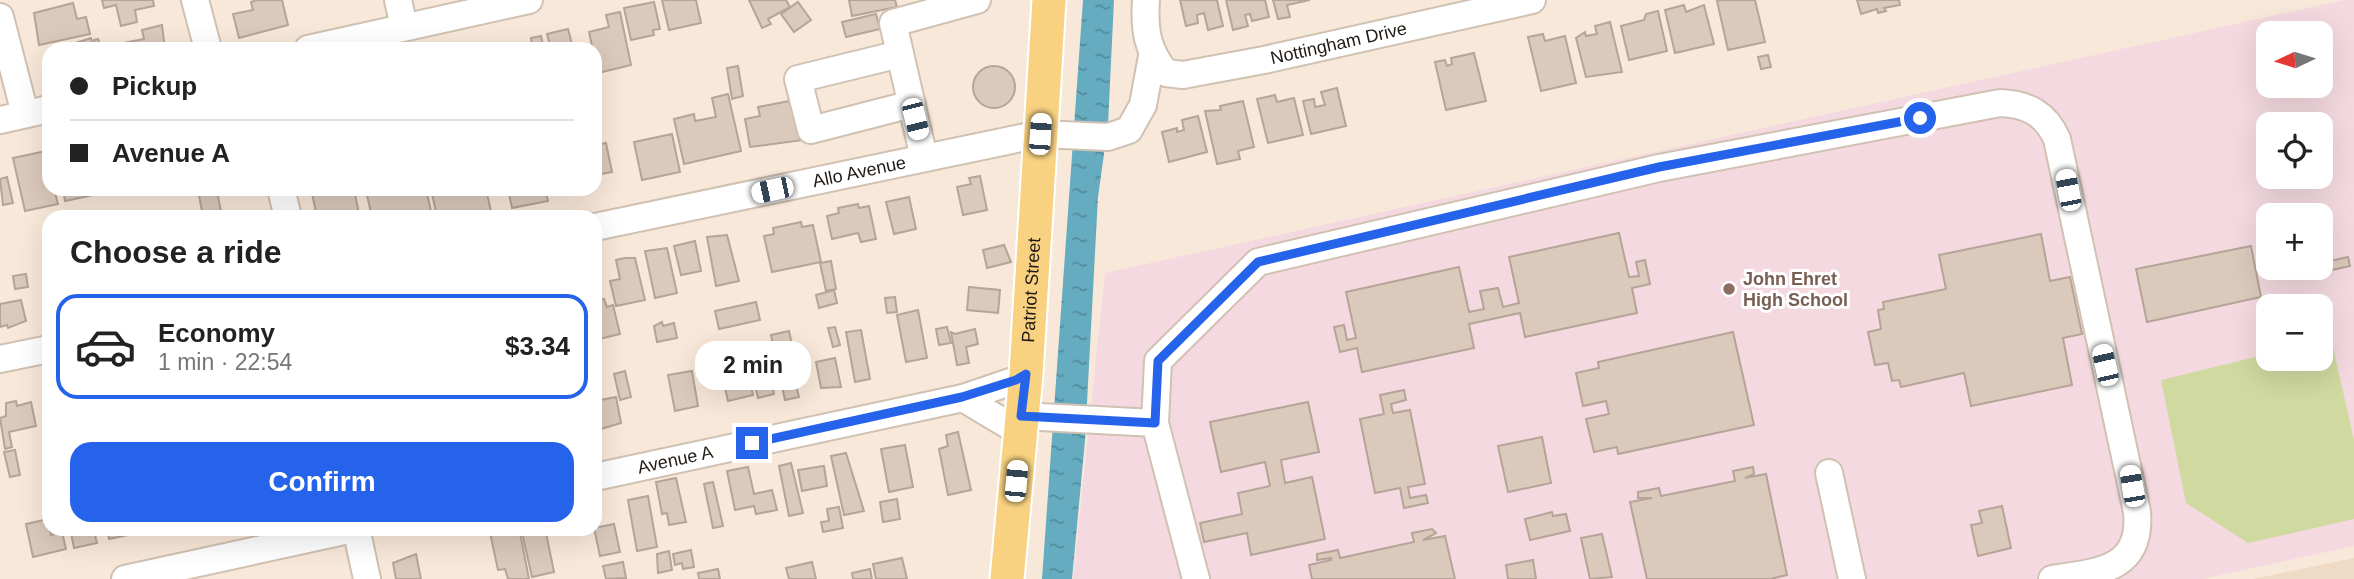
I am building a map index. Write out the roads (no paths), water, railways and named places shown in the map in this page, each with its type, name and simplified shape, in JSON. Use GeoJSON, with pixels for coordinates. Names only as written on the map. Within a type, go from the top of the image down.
{"type":"FeatureCollection","features":[{"type":"Feature","properties":{"kind":"main road","name":"Patriot Street"},"geometry":{"type":"LineString","coordinates":[[1007,579],[1027,422],[1026,374],[1051,134],[1049,0]]}},
{"type":"Feature","properties":{"kind":"street"},"geometry":{"type":"LineString","coordinates":[[195,0],[206,42]]}},
{"type":"Feature","properties":{"kind":"street"},"geometry":{"type":"LineString","coordinates":[[398,0],[404,27]]}},
{"type":"Feature","properties":{"kind":"street"},"geometry":{"type":"LineString","coordinates":[[338,42],[529,0]]}},
{"type":"Feature","properties":{"kind":"street"},"geometry":{"type":"LineString","coordinates":[[924,158],[893,23],[977,0]]}},
{"type":"Feature","properties":{"kind":"street"},"geometry":{"type":"LineString","coordinates":[[1146,0],[1146,40],[1152,56]]}},
{"type":"Feature","properties":{"kind":"street","name":"Nottingham Drive"},"geometry":{"type":"LineString","coordinates":[[1152,56],[1166,73],[1183,75],[1264,60],[1532,0]]}},
{"type":"Feature","properties":{"kind":"street"},"geometry":{"type":"LineString","coordinates":[[0,17],[25,114]]}},
{"type":"Feature","properties":{"kind":"street"},"geometry":{"type":"LineString","coordinates":[[900,54],[799,79],[811,130],[912,104]]}},
{"type":"Feature","properties":{"kind":"street","name":"Allo Avenue"},"geometry":{"type":"LineString","coordinates":[[602,226],[1051,134],[1108,137],[1129,130],[1143,106],[1152,56]]}},
{"type":"Feature","properties":{"kind":"street"},"geometry":{"type":"LineString","coordinates":[[1196,579],[1155,423],[1158,361],[1258,262],[1659,167],[1988,105],[2014,103],[2041,114],[2050,122],[2057,139],[2137,520],[2136,540],[2116,565],[2103,571],[2052,579]]}},
{"type":"Feature","properties":{"kind":"street"},"geometry":{"type":"LineString","coordinates":[[0,359],[42,350]]}},
{"type":"Feature","properties":{"kind":"street","name":"Avenue A"},"geometry":{"type":"LineString","coordinates":[[602,475],[962,397],[1016,380],[1026,374]]}},
{"type":"Feature","properties":{"kind":"street"},"geometry":{"type":"LineString","coordinates":[[962,397],[1027,422],[1155,423]]}},
{"type":"Feature","properties":{"kind":"street"},"geometry":{"type":"LineString","coordinates":[[1829,472],[1852,579]]}},
{"type":"Feature","properties":{"kind":"street"},"geometry":{"type":"LineString","coordinates":[[125,579],[325,536]]}},
{"type":"Feature","properties":{"kind":"street"},"geometry":{"type":"LineString","coordinates":[[358,536],[367,579]]}},
{"type":"Feature","properties":{"kind":"water"},"geometry":{"type":"Polygon","coordinates":[[[1083,0],[1114,0],[1108,125],[1098,197],[1085,440],[1072,579],[1042,579],[1083,0]]]}},
{"type":"Feature","properties":{"kind":"place","name":"John Ehret High School"},"geometry":{"type":"Point","coordinates":[1729,289]}}]}
